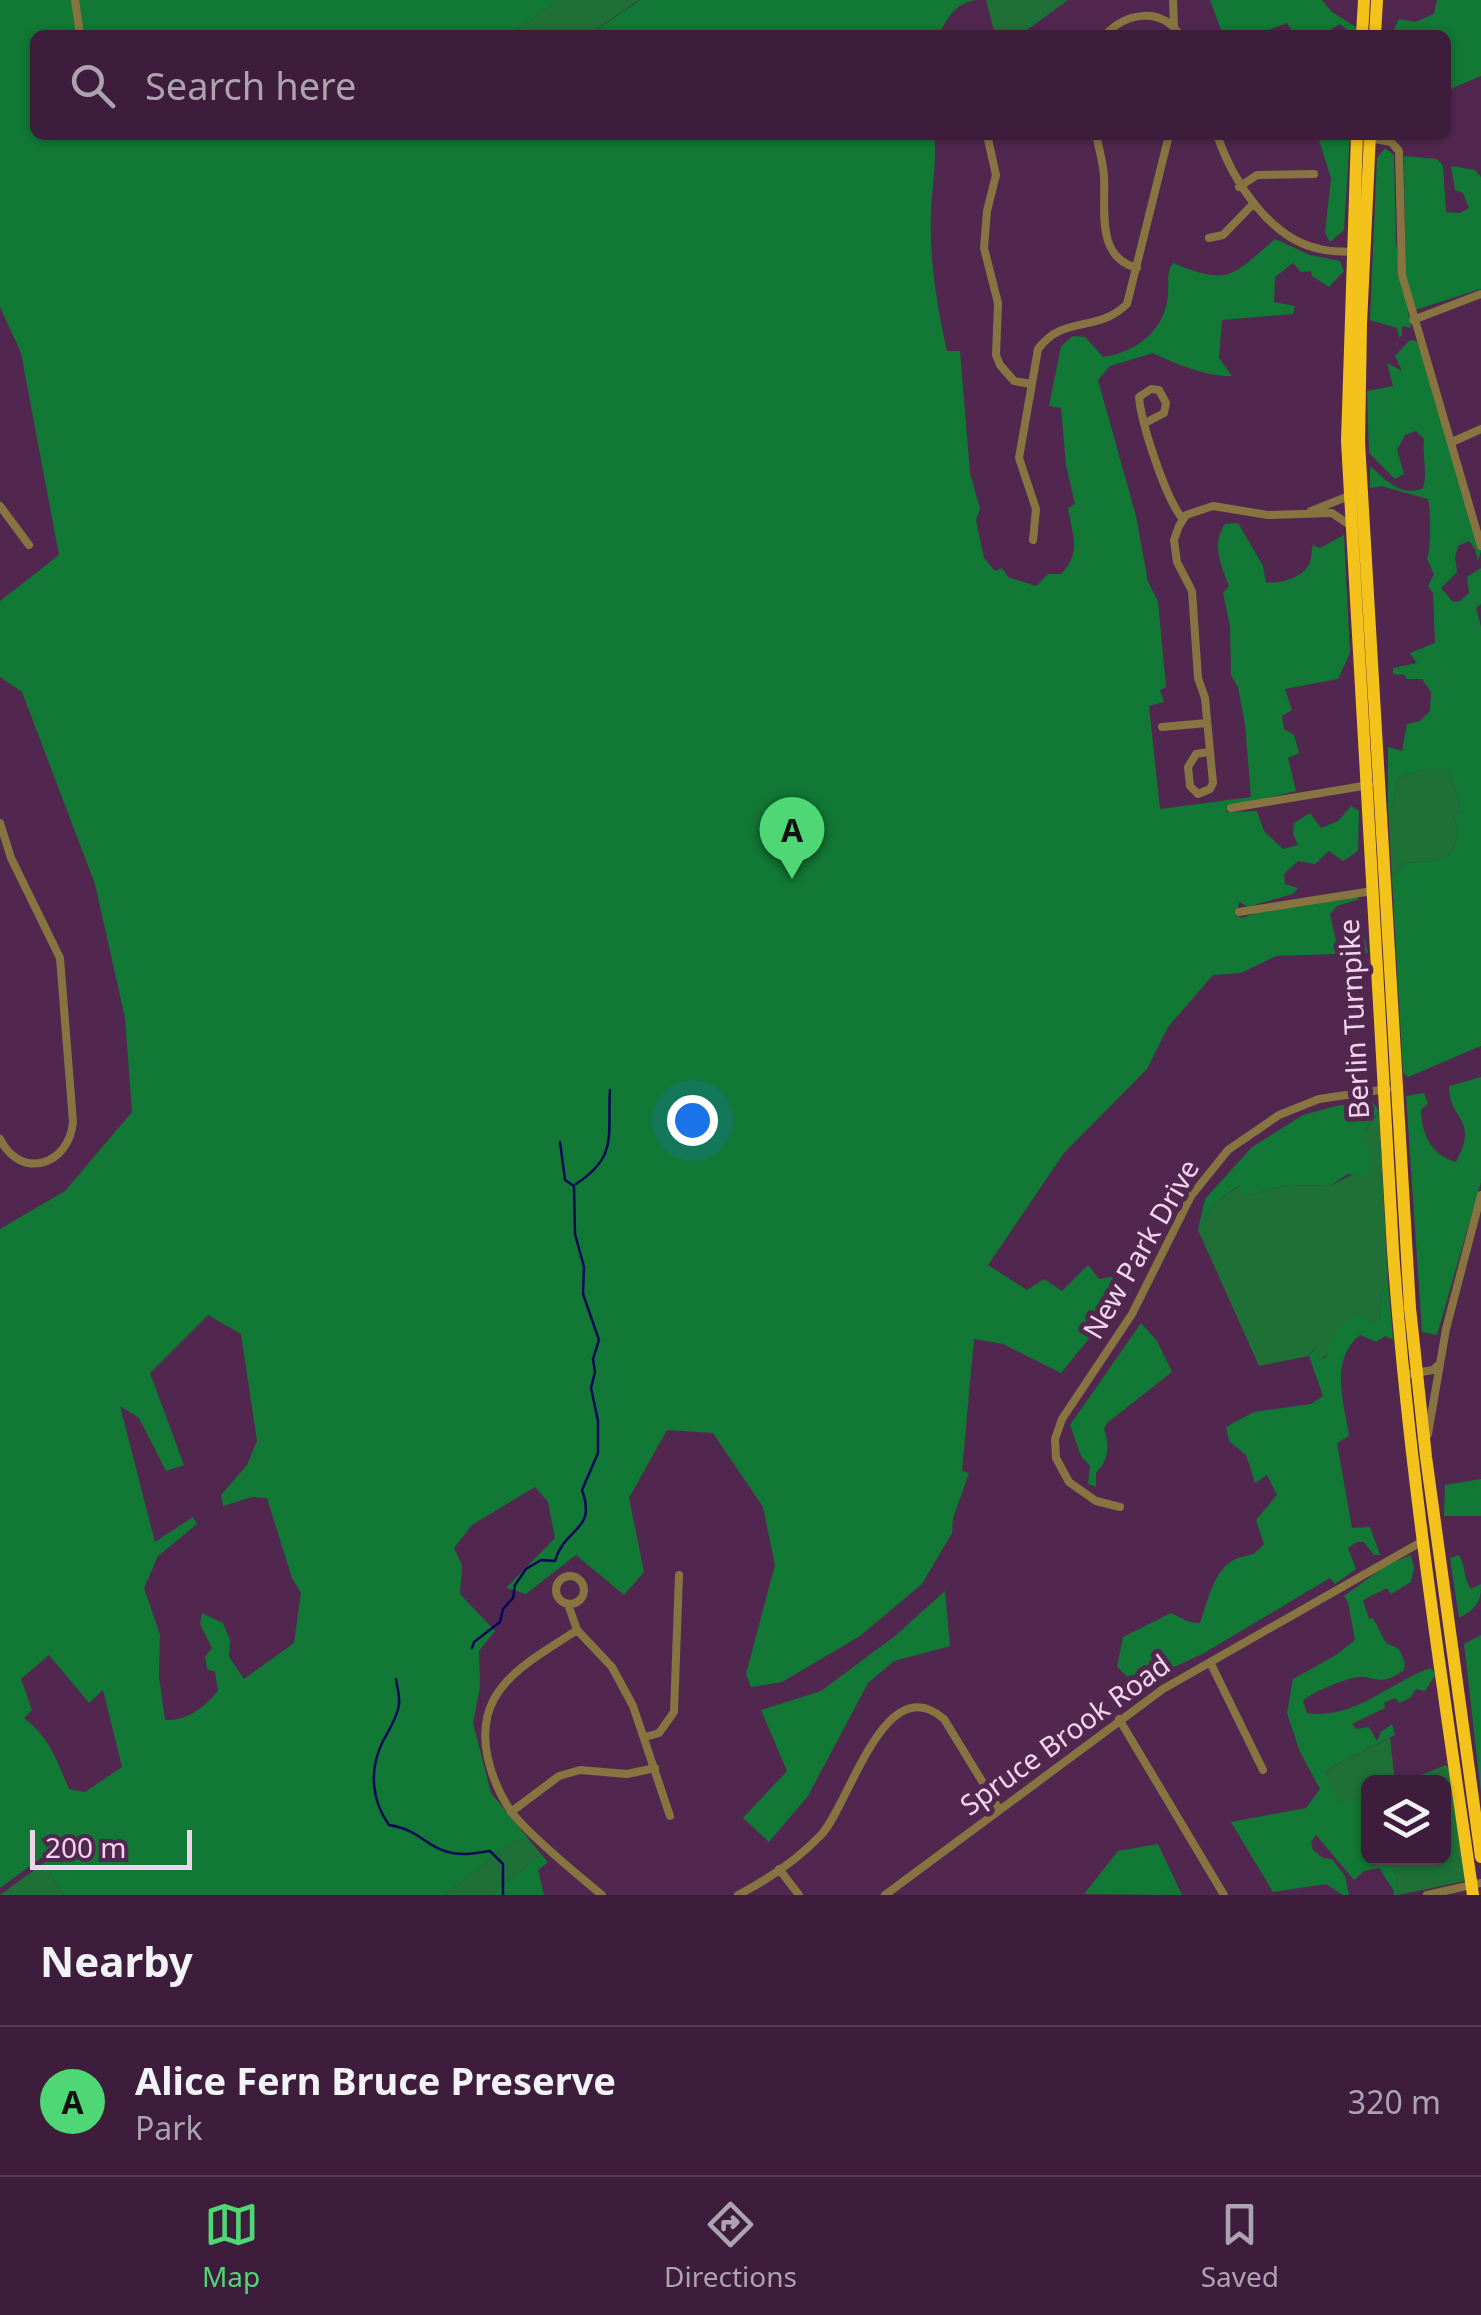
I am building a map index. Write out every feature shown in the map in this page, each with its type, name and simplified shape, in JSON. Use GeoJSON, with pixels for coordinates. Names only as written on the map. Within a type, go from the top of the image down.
{"type":"FeatureCollection","features":[{"type":"Feature","properties":{"kind":"highway"},"geometry":{"type":"LineString","coordinates":[[1375,30],[1377,0]]}},
{"type":"Feature","properties":{"kind":"highway","name":"Berlin Turnpike"},"geometry":{"type":"LineString","coordinates":[[1364,140],[1352,252],[1347,374],[1349,496],[1372,785],[1372,891],[1390,1089]]}},
{"type":"Feature","properties":{"kind":"highway","name":"Berlin Turnpike"},"geometry":{"type":"LineString","coordinates":[[1364,140],[1360,442],[1372,785],[1390,1089],[1410,1374],[1475,1887]]}},
{"type":"Feature","properties":{"kind":"highway","name":"Berlin Turnpike"},"geometry":{"type":"LineString","coordinates":[[1410,1374],[1426,1457],[1430,1539],[1481,1857]]}},
{"type":"Feature","properties":{"kind":"street"},"geometry":{"type":"LineString","coordinates":[[75,0],[79,30]]}},
{"type":"Feature","properties":{"kind":"street"},"geometry":{"type":"LineString","coordinates":[[1172,0],[1177,30]]}},
{"type":"Feature","properties":{"kind":"street"},"geometry":{"type":"LineString","coordinates":[[1355,0],[1364,6]]}},
{"type":"Feature","properties":{"kind":"street"},"geometry":{"type":"LineString","coordinates":[[1110,30],[1119,21],[1139,15],[1160,17],[1176,30]]}},
{"type":"Feature","properties":{"kind":"street"},"geometry":{"type":"LineString","coordinates":[[988,140],[996,175],[986,210],[984,248],[998,303],[996,356],[1014,381],[1031,384]]}},
{"type":"Feature","properties":{"kind":"street"},"geometry":{"type":"LineString","coordinates":[[1097,140],[1104,173],[1103,215],[1108,243],[1116,258],[1138,268]]}},
{"type":"Feature","properties":{"kind":"street"},"geometry":{"type":"LineString","coordinates":[[1033,540],[1036,509],[1019,458],[1038,349],[1049,335],[1062,328],[1114,316],[1127,304],[1168,140]]}},
{"type":"Feature","properties":{"kind":"street"},"geometry":{"type":"LineString","coordinates":[[1219,140],[1228,168],[1240,187],[1294,239],[1318,249],[1352,252]]}},
{"type":"Feature","properties":{"kind":"street"},"geometry":{"type":"LineString","coordinates":[[1382,140],[1391,142],[1398,151],[1400,262],[1413,320],[1481,546]]}},
{"type":"Feature","properties":{"kind":"street"},"geometry":{"type":"LineString","coordinates":[[1240,187],[1257,175],[1314,174]]}},
{"type":"Feature","properties":{"kind":"street"},"geometry":{"type":"LineString","coordinates":[[1210,238],[1223,235],[1254,203]]}},
{"type":"Feature","properties":{"kind":"street"},"geometry":{"type":"LineString","coordinates":[[1413,320],[1481,294]]}},
{"type":"Feature","properties":{"kind":"street"},"geometry":{"type":"LineString","coordinates":[[1146,423],[1164,414],[1166,403],[1159,390],[1152,389],[1139,397],[1146,423],[1172,504],[1183,520]]}},
{"type":"Feature","properties":{"kind":"street"},"geometry":{"type":"LineString","coordinates":[[1452,442],[1481,429]]}},
{"type":"Feature","properties":{"kind":"street"},"geometry":{"type":"LineString","coordinates":[[1307,512],[1349,496]]}},
{"type":"Feature","properties":{"kind":"street"},"geometry":{"type":"LineString","coordinates":[[0,506],[29,545]]}},
{"type":"Feature","properties":{"kind":"street"},"geometry":{"type":"LineString","coordinates":[[1208,752],[1196,754],[1188,767],[1190,786],[1198,794],[1210,789],[1213,783],[1205,698],[1198,678],[1192,591],[1176,562],[1174,540],[1183,520],[1201,508],[1214,506],[1268,515],[1339,515],[1350,526]]}},
{"type":"Feature","properties":{"kind":"street"},"geometry":{"type":"LineString","coordinates":[[1162,727],[1207,724]]}},
{"type":"Feature","properties":{"kind":"street"},"geometry":{"type":"LineString","coordinates":[[1230,808],[1372,785]]}},
{"type":"Feature","properties":{"kind":"street"},"geometry":{"type":"LineString","coordinates":[[0,823],[11,858],[60,958],[73,1122],[72,1142],[41,1164],[21,1161],[0,1138]]}},
{"type":"Feature","properties":{"kind":"street"},"geometry":{"type":"LineString","coordinates":[[1239,912],[1372,891]]}},
{"type":"Feature","properties":{"kind":"street","name":"New Park Drive"},"geometry":{"type":"LineString","coordinates":[[1120,1508],[1096,1501],[1069,1482],[1056,1458],[1055,1439],[1062,1419],[1132,1314],[1191,1196],[1228,1150],[1279,1115],[1319,1099],[1390,1089]]}},
{"type":"Feature","properties":{"kind":"street"},"geometry":{"type":"LineString","coordinates":[[1410,1374],[1437,1368],[1481,1195]]}},
{"type":"Feature","properties":{"kind":"street"},"geometry":{"type":"LineString","coordinates":[[1426,1457],[1441,1356]]}},
{"type":"Feature","properties":{"kind":"street","name":"Spruce Brook Road"},"geometry":{"type":"LineString","coordinates":[[885,1895],[1119,1719],[1210,1662],[1430,1539]]}},
{"type":"Feature","properties":{"kind":"street"},"geometry":{"type":"LineString","coordinates":[[645,1738],[659,1733],[674,1712],[678,1575]]}},
{"type":"Feature","properties":{"kind":"street"},"geometry":{"type":"LineString","coordinates":[[568,1604],[577,1630],[612,1667],[634,1706],[670,1816]]}},
{"type":"Feature","properties":{"kind":"street"},"geometry":{"type":"LineString","coordinates":[[577,1630],[524,1665],[494,1699],[484,1734],[489,1764],[511,1812],[602,1895]]}},
{"type":"Feature","properties":{"kind":"street"},"geometry":{"type":"LineString","coordinates":[[1210,1662],[1262,1770]]}},
{"type":"Feature","properties":{"kind":"street"},"geometry":{"type":"LineString","coordinates":[[738,1895],[779,1869],[822,1834],[891,1716],[910,1707],[931,1708],[944,1719],[1000,1808]]}},
{"type":"Feature","properties":{"kind":"street"},"geometry":{"type":"LineString","coordinates":[[1119,1719],[1224,1895]]}},
{"type":"Feature","properties":{"kind":"street"},"geometry":{"type":"LineString","coordinates":[[511,1812],[538,1789],[570,1773],[580,1770],[627,1774],[655,1768]]}},
{"type":"Feature","properties":{"kind":"street"},"geometry":{"type":"LineString","coordinates":[[779,1869],[798,1895]]}},
{"type":"Feature","properties":{"kind":"street"},"geometry":{"type":"LineString","coordinates":[[1427,1895],[1475,1887]]}},
{"type":"Feature","properties":{"kind":"green space"},"geometry":{"type":"Polygon","coordinates":[[[0,0],[559,0],[516,30],[30,30],[30,140],[934,140],[931,229],[935,282],[947,351],[960,351],[970,473],[980,509],[976,520],[984,558],[995,571],[1002,568],[1008,577],[1036,586],[1048,574],[1061,574],[1073,551],[1068,508],[1075,504],[1066,465],[1061,408],[1049,406],[1061,346],[1073,336],[1085,337],[1103,357],[1127,350],[1147,338],[1166,308],[1173,263],[1206,274],[1228,274],[1275,239],[1310,255],[1340,261],[1344,271],[1329,287],[1312,276],[1311,271],[1301,272],[1293,263],[1275,277],[1274,302],[1295,306],[1293,314],[1222,320],[1219,358],[1232,376],[1202,372],[1153,353],[1110,366],[1098,380],[1136,516],[1148,582],[1158,601],[1166,687],[1160,690],[1164,702],[1149,706],[1160,809],[1251,797],[1245,725],[1238,687],[1231,675],[1230,626],[1223,593],[1229,586],[1218,547],[1225,524],[1238,523],[1263,566],[1266,582],[1271,583],[1303,572],[1310,562],[1313,545],[1320,548],[1344,535],[1350,653],[1338,679],[1285,689],[1292,710],[1282,716],[1284,729],[1294,735],[1299,753],[1288,758],[1296,791],[1227,808],[1226,812],[1257,811],[1264,831],[1283,849],[1298,845],[1294,823],[1310,813],[1321,828],[1338,821],[1351,806],[1359,811],[1358,851],[1343,861],[1329,851],[1315,864],[1298,861],[1284,874],[1285,884],[1298,888],[1293,894],[1247,907],[1240,902],[1235,915],[1242,918],[1270,908],[1356,896],[1359,899],[1337,906],[1330,914],[1336,941],[1365,940],[1368,953],[1276,956],[1241,973],[1213,975],[1168,1027],[1147,1069],[1064,1153],[988,1265],[1027,1290],[1044,1279],[1062,1291],[1088,1265],[1099,1279],[1111,1277],[1132,1292],[1061,1373],[1003,1344],[974,1339],[962,1471],[969,1473],[953,1518],[952,1533],[922,1584],[860,1636],[782,1682],[751,1687],[746,1674],[775,1565],[763,1507],[713,1433],[667,1430],[629,1498],[644,1572],[624,1595],[576,1555],[526,1594],[506,1588],[555,1538],[548,1502],[535,1487],[472,1525],[454,1548],[462,1565],[460,1594],[495,1631],[479,1651],[480,1687],[473,1723],[491,1793],[527,1837],[504,1848],[445,1895],[63,1895],[41,1858],[0,1888],[0,1229],[65,1191],[132,1112],[125,1018],[95,884],[22,692],[0,677],[0,601],[59,555],[21,353],[0,307],[0,0]],[[208,1315],[150,1373],[184,1465],[166,1471],[139,1418],[120,1406],[155,1542],[193,1517],[197,1524],[158,1556],[144,1588],[160,1635],[159,1677],[165,1720],[195,1712],[218,1691],[215,1672],[207,1669],[205,1657],[212,1648],[200,1624],[202,1613],[223,1623],[230,1640],[229,1657],[244,1679],[294,1643],[301,1593],[292,1578],[267,1498],[252,1497],[223,1506],[221,1495],[247,1465],[257,1441],[241,1334],[208,1315]],[[49,1655],[21,1679],[32,1710],[24,1718],[46,1741],[69,1789],[85,1792],[122,1767],[103,1690],[89,1703],[49,1655]]]}},
{"type":"Feature","properties":{"kind":"green space"},"geometry":{"type":"Polygon","coordinates":[[[559,0],[639,0],[595,30],[516,30],[559,0]]]}},
{"type":"Feature","properties":{"kind":"green space"},"geometry":{"type":"Polygon","coordinates":[[[640,0],[979,0],[954,11],[942,30],[596,30],[640,0]]]}},
{"type":"Feature","properties":{"kind":"green space"},"geometry":{"type":"Polygon","coordinates":[[[986,0],[1068,0],[1027,30],[994,30],[986,0]]]}},
{"type":"Feature","properties":{"kind":"green space"},"geometry":{"type":"Polygon","coordinates":[[[1210,0],[1322,0],[1332,12],[1359,29],[1347,30],[1340,24],[1330,30],[1292,30],[1287,23],[1269,30],[1221,30],[1210,0]]]}},
{"type":"Feature","properties":{"kind":"green space"},"geometry":{"type":"Polygon","coordinates":[[[1437,0],[1481,0],[1481,76],[1451,89],[1451,30],[1394,30],[1399,19],[1415,22],[1434,14],[1437,0]]]}},
{"type":"Feature","properties":{"kind":"green space"},"geometry":{"type":"Polygon","coordinates":[[[1319,140],[1350,140],[1344,230],[1330,242],[1325,233],[1331,178],[1319,140]]]}},
{"type":"Feature","properties":{"kind":"green space"},"geometry":{"type":"Polygon","coordinates":[[[1385,148],[1394,155],[1396,243],[1411,328],[1402,326],[1399,337],[1397,328],[1370,320],[1377,158],[1385,148]]]}},
{"type":"Feature","properties":{"kind":"green space"},"geometry":{"type":"Polygon","coordinates":[[[1404,156],[1437,159],[1443,166],[1446,212],[1460,213],[1469,208],[1463,193],[1455,190],[1451,166],[1475,170],[1481,177],[1481,289],[1415,310],[1405,273],[1404,156]]]}},
{"type":"Feature","properties":{"kind":"green space"},"geometry":{"type":"Polygon","coordinates":[[[1410,340],[1417,341],[1481,551],[1478,561],[1469,541],[1458,546],[1457,572],[1441,588],[1453,602],[1460,601],[1469,593],[1467,577],[1481,568],[1481,604],[1476,608],[1481,627],[1481,1046],[1408,1077],[1403,1073],[1392,879],[1403,863],[1450,855],[1458,836],[1454,815],[1462,813],[1449,769],[1424,769],[1397,779],[1393,807],[1388,808],[1388,747],[1402,751],[1407,724],[1420,721],[1430,711],[1431,692],[1422,679],[1406,679],[1405,675],[1393,674],[1393,668],[1417,663],[1410,653],[1435,643],[1433,593],[1428,586],[1434,574],[1427,559],[1428,499],[1381,486],[1370,488],[1370,466],[1401,489],[1423,488],[1424,439],[1416,431],[1405,435],[1397,450],[1404,474],[1395,479],[1369,453],[1367,391],[1393,386],[1387,363],[1402,371],[1395,356],[1410,340]]]}},
{"type":"Feature","properties":{"kind":"green space"},"geometry":{"type":"Polygon","coordinates":[[[1424,769],[1449,769],[1462,813],[1454,815],[1458,836],[1450,855],[1403,863],[1392,879],[1388,808],[1393,807],[1397,779],[1424,769]]]}},
{"type":"Feature","properties":{"kind":"green space"},"geometry":{"type":"Polygon","coordinates":[[[1481,1077],[1481,1182],[1437,1335],[1422,1332],[1406,1096],[1424,1093],[1428,1103],[1421,1110],[1426,1136],[1434,1149],[1456,1162],[1465,1136],[1449,1086],[1481,1077]]]}},
{"type":"Feature","properties":{"kind":"green space"},"geometry":{"type":"Polygon","coordinates":[[[1372,1101],[1379,1111],[1363,1133],[1363,1146],[1371,1149],[1370,1176],[1348,1174],[1330,1186],[1288,1185],[1247,1196],[1239,1186],[1215,1202],[1198,1230],[1205,1199],[1252,1147],[1303,1115],[1372,1101]]]}},
{"type":"Feature","properties":{"kind":"green space"},"geometry":{"type":"Polygon","coordinates":[[[1379,1112],[1388,1281],[1381,1293],[1379,1323],[1367,1321],[1319,1361],[1315,1348],[1309,1356],[1259,1366],[1198,1230],[1215,1202],[1240,1186],[1247,1196],[1288,1185],[1330,1186],[1369,1166],[1371,1150],[1363,1147],[1363,1133],[1379,1112]]]}},
{"type":"Feature","properties":{"kind":"green space"},"geometry":{"type":"Polygon","coordinates":[[[1388,1281],[1393,1340],[1385,1336],[1376,1342],[1360,1335],[1350,1345],[1341,1382],[1349,1436],[1337,1443],[1352,1528],[1370,1527],[1380,1555],[1374,1555],[1364,1542],[1357,1542],[1348,1548],[1356,1569],[1335,1584],[1330,1578],[1204,1653],[1136,1685],[1117,1667],[1123,1637],[1171,1613],[1200,1623],[1222,1570],[1264,1544],[1256,1520],[1277,1495],[1267,1475],[1255,1483],[1246,1455],[1229,1441],[1226,1427],[1254,1412],[1311,1404],[1323,1396],[1309,1356],[1316,1348],[1319,1360],[1326,1357],[1337,1332],[1358,1315],[1379,1322],[1381,1293],[1388,1281]]]}},
{"type":"Feature","properties":{"kind":"green space"},"geometry":{"type":"Polygon","coordinates":[[[1141,1323],[1157,1341],[1172,1372],[1107,1423],[1107,1452],[1096,1473],[1096,1487],[1088,1484],[1090,1466],[1081,1456],[1070,1425],[1141,1323]]]}},
{"type":"Feature","properties":{"kind":"green space"},"geometry":{"type":"Polygon","coordinates":[[[1481,1479],[1481,1516],[1444,1516],[1445,1485],[1481,1479]]]}},
{"type":"Feature","properties":{"kind":"green space"},"geometry":{"type":"Polygon","coordinates":[[[1411,1555],[1411,1582],[1391,1594],[1387,1588],[1363,1600],[1369,1619],[1373,1618],[1386,1643],[1399,1649],[1404,1670],[1384,1680],[1359,1677],[1342,1681],[1303,1701],[1307,1713],[1340,1711],[1430,1668],[1436,1674],[1425,1691],[1416,1689],[1410,1698],[1399,1703],[1395,1698],[1384,1703],[1385,1708],[1352,1724],[1356,1729],[1369,1727],[1377,1741],[1392,1724],[1395,1735],[1331,1767],[1326,1774],[1339,1802],[1361,1799],[1361,1865],[1394,1865],[1399,1895],[1393,1895],[1379,1868],[1364,1871],[1354,1880],[1316,1835],[1311,1842],[1313,1850],[1332,1859],[1345,1876],[1349,1895],[1326,1884],[1273,1892],[1231,1822],[1306,1808],[1320,1789],[1300,1752],[1287,1713],[1293,1679],[1355,1640],[1344,1596],[1387,1565],[1411,1555]]]}},
{"type":"Feature","properties":{"kind":"green space"},"geometry":{"type":"Polygon","coordinates":[[[1459,1555],[1471,1589],[1481,1584],[1476,1605],[1459,1618],[1450,1558],[1459,1555]]]}},
{"type":"Feature","properties":{"kind":"green space"},"geometry":{"type":"Polygon","coordinates":[[[945,1591],[950,1646],[894,1661],[868,1683],[808,1796],[769,1842],[743,1818],[787,1771],[761,1710],[821,1691],[895,1636],[945,1591]]]}},
{"type":"Feature","properties":{"kind":"green space"},"geometry":{"type":"Polygon","coordinates":[[[1481,1635],[1481,1793],[1464,1644],[1481,1635]]]}},
{"type":"Feature","properties":{"kind":"green space"},"geometry":{"type":"Polygon","coordinates":[[[1390,1738],[1394,1775],[1361,1775],[1361,1799],[1339,1803],[1326,1775],[1331,1767],[1390,1738]]]}},
{"type":"Feature","properties":{"kind":"green space"},"geometry":{"type":"Polygon","coordinates":[[[1446,1765],[1452,1769],[1465,1881],[1399,1895],[1394,1865],[1451,1865],[1451,1775],[1421,1775],[1446,1765]]]}},
{"type":"Feature","properties":{"kind":"green space"},"geometry":{"type":"Polygon","coordinates":[[[527,1837],[541,1854],[490,1895],[445,1895],[504,1848],[527,1837]]]}},
{"type":"Feature","properties":{"kind":"green space"},"geometry":{"type":"Polygon","coordinates":[[[1158,1844],[1182,1895],[1084,1894],[1118,1851],[1158,1844]]]}},
{"type":"Feature","properties":{"kind":"green space"},"geometry":{"type":"Polygon","coordinates":[[[541,1854],[548,1862],[538,1870],[544,1895],[490,1895],[541,1854]]]}},
{"type":"Feature","properties":{"kind":"green space"},"geometry":{"type":"Polygon","coordinates":[[[44,1863],[63,1895],[0,1895],[44,1863]]]}},
{"type":"Feature","properties":{"kind":"waterway"},"geometry":{"type":"LineString","coordinates":[[576,1184],[590,1174],[605,1154],[610,1090]]}},
{"type":"Feature","properties":{"kind":"waterway"},"geometry":{"type":"LineString","coordinates":[[472,1648],[474,1642],[500,1622],[503,1609],[513,1598],[515,1585],[526,1569],[541,1560],[555,1561],[583,1522],[586,1504],[582,1490],[598,1453],[598,1421],[591,1388],[599,1340],[583,1294],[584,1267],[575,1234],[574,1186],[565,1180],[560,1142]]}},
{"type":"Feature","properties":{"kind":"waterway"},"geometry":{"type":"LineString","coordinates":[[396,1679],[398,1709],[378,1752],[374,1773],[378,1805],[389,1825],[408,1830],[433,1846],[464,1854],[490,1851],[503,1864],[503,1895]]}},
{"type":"Feature","properties":{"kind":"place","name":"Alice Fern Bruce Preserve"},"geometry":{"type":"Point","coordinates":[792,879]}}]}
